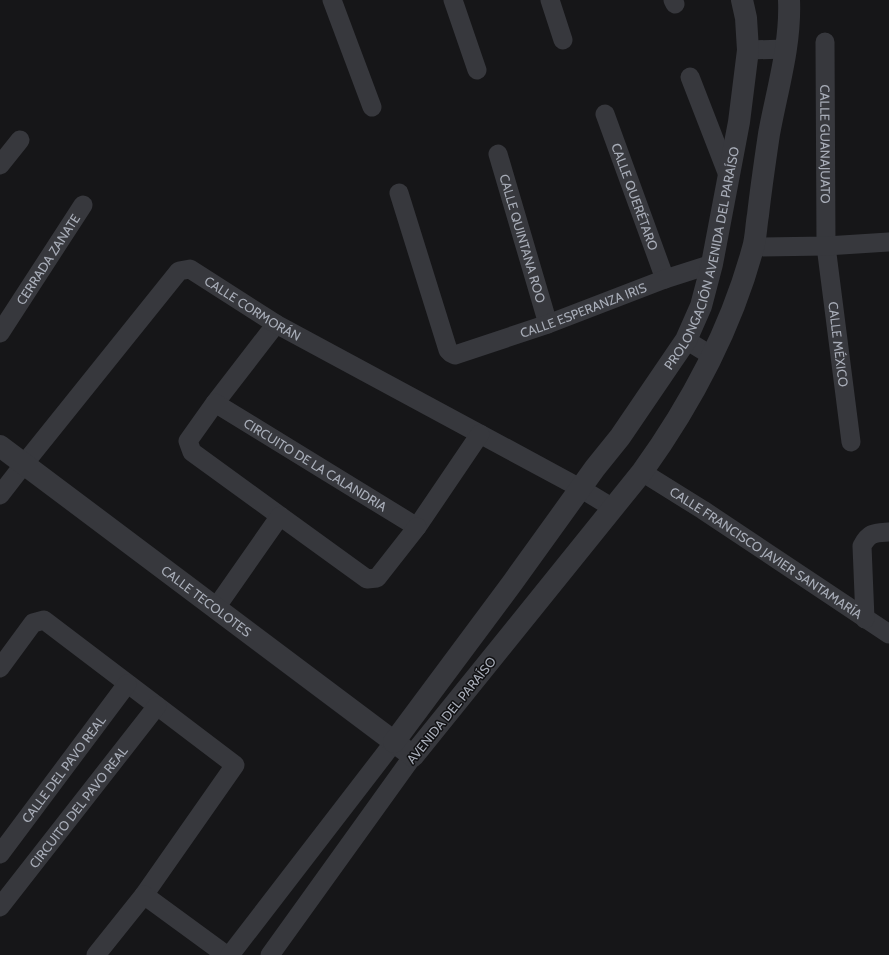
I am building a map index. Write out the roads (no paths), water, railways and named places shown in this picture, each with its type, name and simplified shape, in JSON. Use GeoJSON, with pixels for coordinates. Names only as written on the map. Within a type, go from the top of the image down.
{"type":"FeatureCollection","features":[{"type":"Feature","properties":{"kind":"street"},"geometry":{"type":"LineString","coordinates":[[332,0],[372,107]]}},
{"type":"Feature","properties":{"kind":"street"},"geometry":{"type":"LineString","coordinates":[[453,0],[477,70]]}},
{"type":"Feature","properties":{"kind":"street"},"geometry":{"type":"LineString","coordinates":[[550,0],[564,40]]}},
{"type":"Feature","properties":{"kind":"street","name":"PROLONGACIÓN AVENIDA DEL PARAÍSO"},"geometry":{"type":"LineString","coordinates":[[580,488],[620,437],[686,340],[701,306],[712,264],[739,122],[748,50],[746,18],[742,0]]}},
{"type":"Feature","properties":{"kind":"street"},"geometry":{"type":"LineString","coordinates":[[642,472],[660,447],[696,387],[712,356],[734,308],[753,247],[769,134],[786,49],[789,0]]}},
{"type":"Feature","properties":{"kind":"street","name":"CALLE GUANAJUATO"},"geometry":{"type":"LineString","coordinates":[[825,42],[826,246]]}},
{"type":"Feature","properties":{"kind":"street"},"geometry":{"type":"LineString","coordinates":[[748,50],[786,49]]}},
{"type":"Feature","properties":{"kind":"street"},"geometry":{"type":"LineString","coordinates":[[690,77],[728,175]]}},
{"type":"Feature","properties":{"kind":"street","name":"CALLE QUERÉTARO"},"geometry":{"type":"LineString","coordinates":[[606,114],[665,279]]}},
{"type":"Feature","properties":{"kind":"street"},"geometry":{"type":"LineString","coordinates":[[0,165],[20,140]]}},
{"type":"Feature","properties":{"kind":"street","name":"CALLE QUINTANA ROO"},"geometry":{"type":"LineString","coordinates":[[498,154],[548,324]]}},
{"type":"Feature","properties":{"kind":"street","name":"CALLE ESPERANZA IRIS"},"geometry":{"type":"LineString","coordinates":[[399,192],[448,350],[455,355],[548,324],[665,279],[712,264]]}},
{"type":"Feature","properties":{"kind":"street","name":"CERRADA ZANATE"},"geometry":{"type":"LineString","coordinates":[[0,333],[83,205]]}},
{"type":"Feature","properties":{"kind":"street"},"geometry":{"type":"LineString","coordinates":[[753,247],[826,246],[889,242]]}},
{"type":"Feature","properties":{"kind":"street","name":"CALLE MÉXICO"},"geometry":{"type":"LineString","coordinates":[[826,246],[851,442]]}},
{"type":"Feature","properties":{"kind":"street","name":"CALLE CORMORÁN"},"geometry":{"type":"LineString","coordinates":[[0,495],[179,271],[190,269],[276,324],[580,488],[613,508]]}},
{"type":"Feature","properties":{"kind":"street"},"geometry":{"type":"LineString","coordinates":[[276,324],[215,403],[188,441],[192,452],[367,579],[377,578],[417,527],[480,434]]}},
{"type":"Feature","properties":{"kind":"street"},"geometry":{"type":"LineString","coordinates":[[686,340],[712,356]]}},
{"type":"Feature","properties":{"kind":"street","name":"CIRCUITO DE LA CALANDRIA"},"geometry":{"type":"LineString","coordinates":[[215,403],[417,527]]}},
{"type":"Feature","properties":{"kind":"street","name":"CALLE TECOLOTES"},"geometry":{"type":"LineString","coordinates":[[0,446],[215,609],[413,756]]}},
{"type":"Feature","properties":{"kind":"street","name":"AVENIDA DEL PARAÍSO"},"geometry":{"type":"LineString","coordinates":[[270,955],[413,756],[642,472]]}},
{"type":"Feature","properties":{"kind":"street","name":"CALLE FRANCISCO JAVIER SANTAMARÍA"},"geometry":{"type":"LineString","coordinates":[[642,472],[703,510],[889,634]]}},
{"type":"Feature","properties":{"kind":"street","name":"AVENIDA DEL PARAÍSO"},"geometry":{"type":"LineString","coordinates":[[230,955],[394,742],[513,582],[580,488]]}},
{"type":"Feature","properties":{"kind":"street"},"geometry":{"type":"LineString","coordinates":[[215,609],[280,516]]}},
{"type":"Feature","properties":{"kind":"street"},"geometry":{"type":"LineString","coordinates":[[865,619],[862,546],[872,533],[889,532]]}},
{"type":"Feature","properties":{"kind":"street"},"geometry":{"type":"LineString","coordinates":[[0,668],[33,623],[44,620],[235,765],[144,895],[96,955]]}},
{"type":"Feature","properties":{"kind":"street","name":"CALLE DEL PAVO REAL"},"geometry":{"type":"LineString","coordinates":[[0,854],[127,684]]}},
{"type":"Feature","properties":{"kind":"street","name":"CIRCUITO DEL PAVO REAL"},"geometry":{"type":"LineString","coordinates":[[0,908],[157,706]]}},
{"type":"Feature","properties":{"kind":"street"},"geometry":{"type":"LineString","coordinates":[[144,895],[226,955]]}}]}
